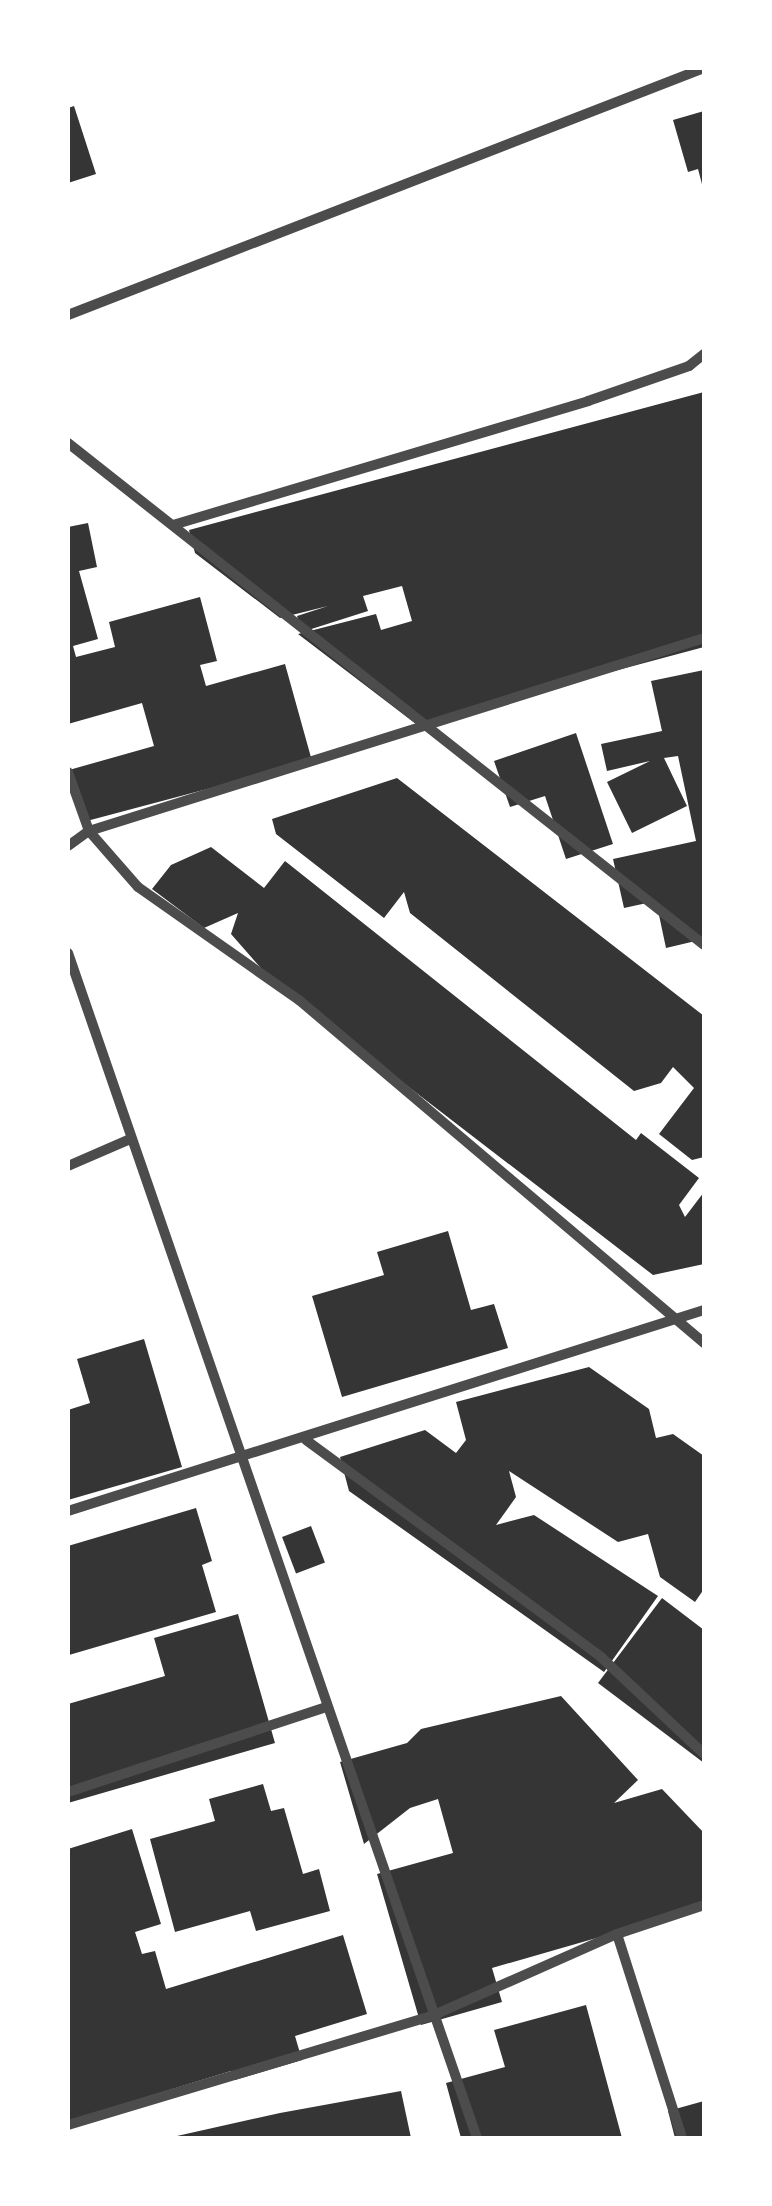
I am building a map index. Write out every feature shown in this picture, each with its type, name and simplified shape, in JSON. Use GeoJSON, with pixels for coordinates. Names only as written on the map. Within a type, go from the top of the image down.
{"type":"FeatureCollection","features":[{"type":"Feature","properties":{"kind":"street"},"geometry":{"type":"LineString","coordinates":[[68,314],[704,68]]}},
{"type":"Feature","properties":{"kind":"street"},"geometry":{"type":"LineString","coordinates":[[174,526],[588,401],[689,366],[704,354]]}},
{"type":"Feature","properties":{"kind":"street"},"geometry":{"type":"LineString","coordinates":[[68,443],[428,723],[704,945]]}},
{"type":"Feature","properties":{"kind":"street"},"geometry":{"type":"LineString","coordinates":[[68,846],[89,831],[704,638]]}},
{"type":"Feature","properties":{"kind":"street"},"geometry":{"type":"LineString","coordinates":[[68,772],[89,831],[138,887],[299,1000],[704,1344]]}},
{"type":"Feature","properties":{"kind":"street"},"geometry":{"type":"LineString","coordinates":[[68,953],[128,1140],[477,2138]]}},
{"type":"Feature","properties":{"kind":"street"},"geometry":{"type":"LineString","coordinates":[[68,1166],[128,1140]]}},
{"type":"Feature","properties":{"kind":"street"},"geometry":{"type":"LineString","coordinates":[[68,1511],[242,1461],[704,1310]]}},
{"type":"Feature","properties":{"kind":"street"},"geometry":{"type":"LineString","coordinates":[[306,1440],[601,1658],[704,1754]]}},
{"type":"Feature","properties":{"kind":"street"},"geometry":{"type":"LineString","coordinates":[[68,1792],[326,1707]]}},
{"type":"Feature","properties":{"kind":"street"},"geometry":{"type":"LineString","coordinates":[[68,2125],[434,2015],[618,1934],[704,1905]]}},
{"type":"Feature","properties":{"kind":"street"},"geometry":{"type":"LineString","coordinates":[[618,1934],[682,2138]]}},
{"type":"Feature","properties":{"kind":"building"},"geometry":{"type":"Polygon","coordinates":[[[74,106],[96,174],[68,183],[68,108],[74,106]]]}},
{"type":"Feature","properties":{"kind":"building"},"geometry":{"type":"Polygon","coordinates":[[[704,111],[703,188],[698,169],[688,172],[673,120],[704,111]]]}},
{"type":"Feature","properties":{"kind":"building"},"geometry":{"type":"Polygon","coordinates":[[[704,392],[704,647],[416,724],[298,634],[376,614],[381,630],[412,621],[402,586],[363,596],[368,611],[302,632],[297,616],[328,606],[280,618],[195,553],[189,530],[704,392]]]}},
{"type":"Feature","properties":{"kind":"building"},"geometry":{"type":"Polygon","coordinates":[[[88,523],[97,567],[79,571],[98,639],[73,646],[76,657],[115,647],[109,622],[200,597],[217,661],[200,665],[206,686],[285,664],[312,761],[83,822],[69,770],[154,746],[142,703],[68,724],[68,527],[88,523]]]}},
{"type":"Feature","properties":{"kind":"building"},"geometry":{"type":"Polygon","coordinates":[[[704,670],[704,939],[666,948],[656,901],[624,908],[613,859],[696,841],[678,756],[664,758],[687,806],[632,833],[607,782],[650,761],[607,771],[601,744],[662,731],[651,681],[704,670]]]}},
{"type":"Feature","properties":{"kind":"building"},"geometry":{"type":"Polygon","coordinates":[[[576,733],[613,844],[566,859],[545,796],[510,807],[494,761],[576,733]]]}},
{"type":"Feature","properties":{"kind":"building"},"geometry":{"type":"Polygon","coordinates":[[[397,778],[704,1016],[704,1157],[692,1160],[659,1134],[694,1088],[673,1067],[661,1083],[634,1091],[410,913],[404,892],[384,918],[276,834],[272,819],[397,778]]]}},
{"type":"Feature","properties":{"kind":"building"},"geometry":{"type":"Polygon","coordinates":[[[211,847],[264,888],[285,861],[636,1140],[641,1133],[699,1178],[679,1205],[685,1217],[704,1192],[704,1264],[653,1275],[275,984],[231,934],[238,913],[204,928],[152,889],[171,865],[211,847]]]}},
{"type":"Feature","properties":{"kind":"building"},"geometry":{"type":"Polygon","coordinates":[[[448,1231],[471,1310],[494,1304],[508,1348],[342,1397],[312,1296],[384,1275],[377,1252],[448,1231]]]}},
{"type":"Feature","properties":{"kind":"building"},"geometry":{"type":"Polygon","coordinates":[[[144,1339],[182,1467],[68,1500],[68,1410],[90,1403],[77,1359],[144,1339]]]}},
{"type":"Feature","properties":{"kind":"building"},"geometry":{"type":"Polygon","coordinates":[[[589,1367],[649,1409],[656,1438],[673,1434],[704,1456],[704,1589],[695,1602],[660,1577],[648,1534],[618,1542],[509,1471],[516,1497],[496,1525],[534,1515],[658,1596],[604,1672],[349,1491],[340,1457],[425,1430],[456,1453],[466,1440],[456,1402],[589,1367]]]}},
{"type":"Feature","properties":{"kind":"building"},"geometry":{"type":"Polygon","coordinates":[[[196,1508],[212,1561],[202,1565],[216,1612],[69,1655],[68,1546],[196,1508]]]}},
{"type":"Feature","properties":{"kind":"building"},"geometry":{"type":"Polygon","coordinates":[[[311,1526],[325,1562],[296,1574],[282,1537],[311,1526]]]}},
{"type":"Feature","properties":{"kind":"building"},"geometry":{"type":"Polygon","coordinates":[[[662,1598],[704,1630],[704,1763],[598,1683],[662,1598]]]}},
{"type":"Feature","properties":{"kind":"building"},"geometry":{"type":"Polygon","coordinates":[[[238,1614],[275,1743],[68,1803],[68,1704],[165,1676],[154,1638],[238,1614]]]}},
{"type":"Feature","properties":{"kind":"building"},"geometry":{"type":"Polygon","coordinates":[[[561,1696],[638,1780],[614,1803],[662,1789],[704,1833],[704,1907],[492,1968],[502,2002],[421,2025],[377,1874],[453,1853],[438,1799],[410,1808],[364,1844],[340,1762],[407,1743],[421,1729],[561,1696]]]}},
{"type":"Feature","properties":{"kind":"building"},"geometry":{"type":"Polygon","coordinates":[[[263,1784],[271,1811],[284,1808],[303,1874],[319,1869],[330,1911],[256,1931],[250,1911],[175,1932],[150,1839],[215,1821],[209,1799],[263,1784]]]}},
{"type":"Feature","properties":{"kind":"building"},"geometry":{"type":"Polygon","coordinates":[[[132,1829],[161,1924],[135,1932],[142,1954],[155,1951],[166,1989],[343,1935],[367,2014],[295,2036],[302,2060],[235,2080],[231,2071],[68,2121],[68,1849],[132,1829]]]}},
{"type":"Feature","properties":{"kind":"building"},"geometry":{"type":"Polygon","coordinates":[[[586,2005],[622,2138],[461,2138],[446,2083],[505,2067],[494,2030],[586,2005]]]}},
{"type":"Feature","properties":{"kind":"building"},"geometry":{"type":"Polygon","coordinates":[[[401,2091],[411,2138],[168,2138],[280,2113],[401,2091]]]}},
{"type":"Feature","properties":{"kind":"building"},"geometry":{"type":"Polygon","coordinates":[[[704,2101],[704,2138],[675,2138],[668,2111],[704,2101]]]}}]}
